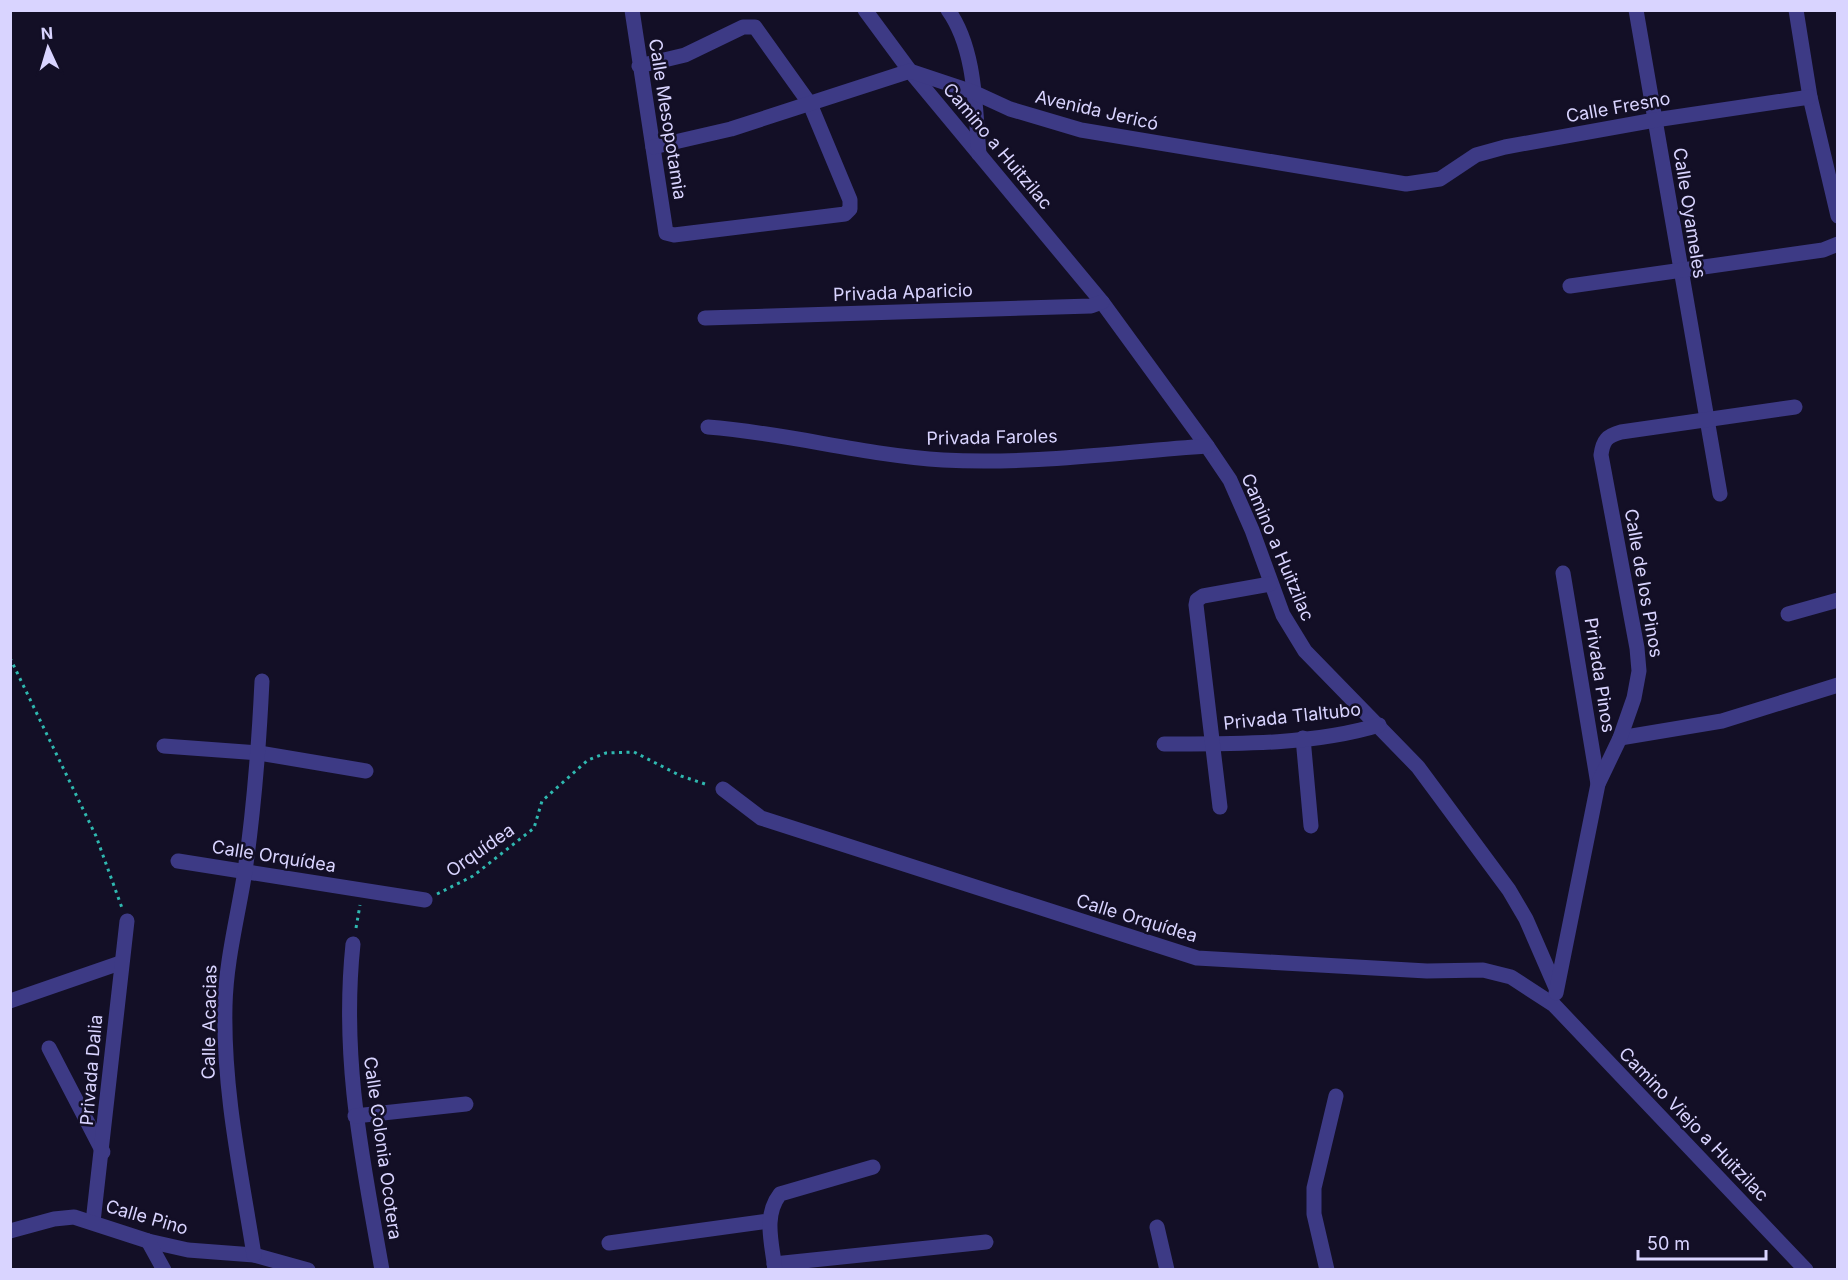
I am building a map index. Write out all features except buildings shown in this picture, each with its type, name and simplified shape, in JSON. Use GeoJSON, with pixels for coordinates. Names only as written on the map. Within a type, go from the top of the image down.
{"type":"FeatureCollection","features":[{"type":"Feature","properties":{"kind":"street","name":"Calle Mesopotamia"},"geometry":{"type":"LineString","coordinates":[[632,10],[666,233],[674,235],[845,214],[850,209],[850,200],[810,104]]}},
{"type":"Feature","properties":{"kind":"street","name":"Camino a Huitzilac"},"geometry":{"type":"LineString","coordinates":[[865,10],[910,72],[1101,303],[1207,446],[1230,480],[1252,530],[1283,615],[1305,651],[1418,767],[1509,890],[1527,919],[1556,988]]}},
{"type":"Feature","properties":{"kind":"street"},"geometry":{"type":"LineString","coordinates":[[948,10],[960,26],[964,43],[973,92],[979,154]]}},
{"type":"Feature","properties":{"kind":"street","name":"Calle Oyameles"},"geometry":{"type":"LineString","coordinates":[[1636,10],[1705,421],[1720,494]]}},
{"type":"Feature","properties":{"kind":"street"},"geometry":{"type":"LineString","coordinates":[[1796,10],[1810,97],[1838,216]]}},
{"type":"Feature","properties":{"kind":"street"},"geometry":{"type":"LineString","coordinates":[[639,66],[685,54],[749,26],[759,31],[810,104]]}},
{"type":"Feature","properties":{"kind":"street"},"geometry":{"type":"LineString","coordinates":[[653,147],[731,129],[910,72]]}},
{"type":"Feature","properties":{"kind":"street","name":"Avenida Jericó"},"geometry":{"type":"LineString","coordinates":[[910,72],[973,92],[1010,109],[1093,132],[1388,183],[1406,184],[1440,179]]}},
{"type":"Feature","properties":{"kind":"street","name":"Calle Fresno"},"geometry":{"type":"LineString","coordinates":[[1440,179],[1476,155],[1655,120],[1810,97]]}},
{"type":"Feature","properties":{"kind":"street"},"geometry":{"type":"LineString","coordinates":[[1570,286],[1823,250],[1838,244]]}},
{"type":"Feature","properties":{"kind":"street","name":"Privada Aparicio"},"geometry":{"type":"LineString","coordinates":[[705,318],[1091,306],[1101,303]]}},
{"type":"Feature","properties":{"kind":"street"},"geometry":{"type":"LineString","coordinates":[[1705,421],[1795,407]]}},
{"type":"Feature","properties":{"kind":"street","name":"Calle de los Pinos"},"geometry":{"type":"LineString","coordinates":[[1554,1005],[1556,988],[1565,959],[1598,784],[1620,738],[1634,698],[1639,660],[1601,455],[1603,443],[1608,436],[1621,432],[1705,421]]}},
{"type":"Feature","properties":{"kind":"street","name":"Privada Faroles"},"geometry":{"type":"LineString","coordinates":[[708,427],[764,432],[944,460],[1016,459],[1207,446]]}},
{"type":"Feature","properties":{"kind":"street","name":"Privada Pinos"},"geometry":{"type":"LineString","coordinates":[[1563,573],[1598,784]]}},
{"type":"Feature","properties":{"kind":"street","name":"Privada Tlaltubo"},"geometry":{"type":"LineString","coordinates":[[1270,584],[1203,596],[1197,600],[1213,744],[1354,733],[1379,725]]}},
{"type":"Feature","properties":{"kind":"street"},"geometry":{"type":"LineString","coordinates":[[1788,614],[1838,600]]}},
{"type":"Feature","properties":{"kind":"street","name":"Calle Acacias"},"geometry":{"type":"LineString","coordinates":[[254,1255],[227,1086],[225,1006],[230,952],[245,872],[259,753],[262,681]]}},
{"type":"Feature","properties":{"kind":"street"},"geometry":{"type":"LineString","coordinates":[[1620,738],[1722,721],[1838,685]]}},
{"type":"Feature","properties":{"kind":"street"},"geometry":{"type":"LineString","coordinates":[[1303,738],[1311,826]]}},
{"type":"Feature","properties":{"kind":"street"},"geometry":{"type":"LineString","coordinates":[[1164,744],[1213,744],[1220,807]]}},
{"type":"Feature","properties":{"kind":"street"},"geometry":{"type":"LineString","coordinates":[[165,746],[259,753],[366,771]]}},
{"type":"Feature","properties":{"kind":"street","name":"Calle Orquídea"},"geometry":{"type":"LineString","coordinates":[[723,789],[761,818],[1197,958],[1427,971],[1483,970],[1511,977],[1554,1005]]}},
{"type":"Feature","properties":{"kind":"street","name":"Calle Orquídea"},"geometry":{"type":"LineString","coordinates":[[178,861],[425,900]]}},
{"type":"Feature","properties":{"kind":"street","name":"Privada Dalia"},"geometry":{"type":"LineString","coordinates":[[93,1222],[103,1152],[120,963],[127,921]]}},
{"type":"Feature","properties":{"kind":"street","name":"Calle Colonia Ocotera"},"geometry":{"type":"LineString","coordinates":[[353,944],[349,981],[349,1058],[355,1116],[382,1269]]}},
{"type":"Feature","properties":{"kind":"street"},"geometry":{"type":"LineString","coordinates":[[10,1001],[120,963]]}},
{"type":"Feature","properties":{"kind":"street","name":"Camino Viejo a Huitzilac"},"geometry":{"type":"LineString","coordinates":[[1554,1005],[1806,1269]]}},
{"type":"Feature","properties":{"kind":"street"},"geometry":{"type":"LineString","coordinates":[[49,1048],[103,1152]]}},
{"type":"Feature","properties":{"kind":"street"},"geometry":{"type":"LineString","coordinates":[[1327,1269],[1314,1214],[1314,1188],[1336,1096]]}},
{"type":"Feature","properties":{"kind":"street"},"geometry":{"type":"LineString","coordinates":[[355,1116],[466,1104]]}},
{"type":"Feature","properties":{"kind":"street"},"geometry":{"type":"LineString","coordinates":[[873,1167],[780,1194],[771,1205],[769,1221],[775,1267],[986,1242]]}},
{"type":"Feature","properties":{"kind":"street","name":"Calle Pino"},"geometry":{"type":"LineString","coordinates":[[10,1231],[65,1217],[93,1222],[148,1241],[188,1250],[254,1255],[308,1269]]}},
{"type":"Feature","properties":{"kind":"street"},"geometry":{"type":"LineString","coordinates":[[609,1243],[769,1221]]}},
{"type":"Feature","properties":{"kind":"street"},"geometry":{"type":"LineString","coordinates":[[1157,1227],[1167,1269]]}},
{"type":"Feature","properties":{"kind":"street"},"geometry":{"type":"LineString","coordinates":[[148,1241],[164,1269]]}},
{"type":"Feature","properties":{"kind":"path"},"geometry":{"type":"LineString","coordinates":[[10,658],[96,836],[127,921]]}},
{"type":"Feature","properties":{"kind":"path","name":"Orquídea"},"geometry":{"type":"LineString","coordinates":[[425,900],[473,876],[501,856],[534,828],[542,801],[588,760],[606,753],[634,752],[681,776],[723,789]]}},
{"type":"Feature","properties":{"kind":"path"},"geometry":{"type":"LineString","coordinates":[[353,944],[364,889]]}}]}
